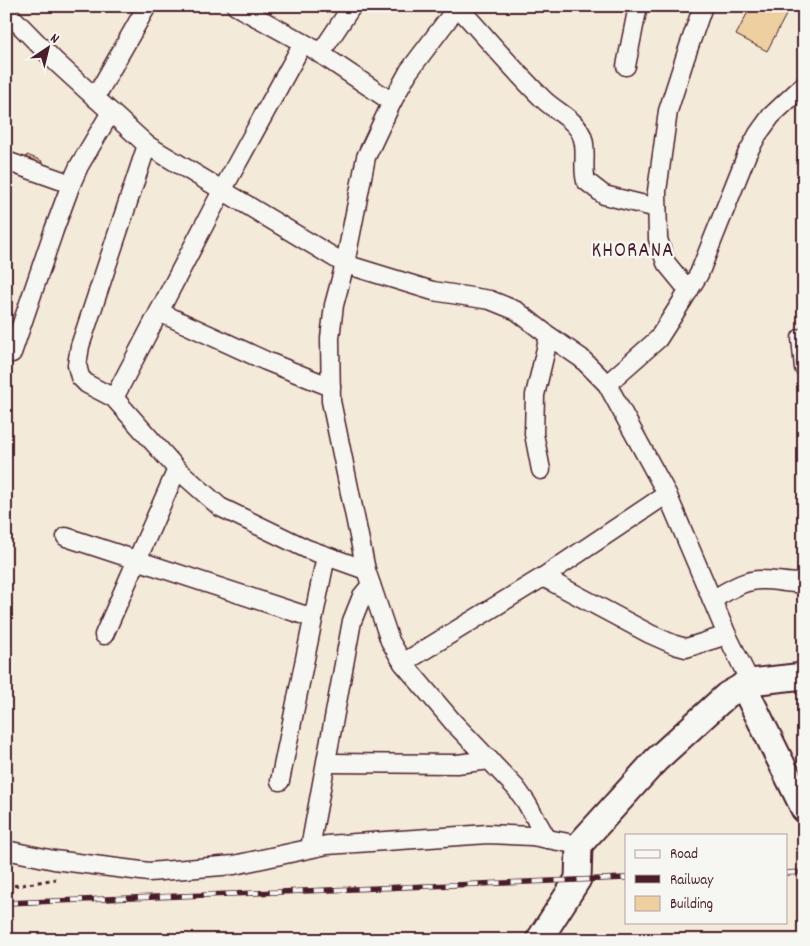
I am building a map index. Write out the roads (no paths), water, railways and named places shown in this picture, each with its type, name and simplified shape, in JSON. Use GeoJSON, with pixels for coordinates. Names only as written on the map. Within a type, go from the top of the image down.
{"type":"FeatureCollection","features":[{"type":"Feature","properties":{"kind":"street"},"geometry":{"type":"LineString","coordinates":[[95,98],[147,6]]}},
{"type":"Feature","properties":{"kind":"street"},"geometry":{"type":"LineString","coordinates":[[236,6],[260,12],[392,102]]}},
{"type":"Feature","properties":{"kind":"street"},"geometry":{"type":"LineString","coordinates":[[320,54],[352,6]]}},
{"type":"Feature","properties":{"kind":"street"},"geometry":{"type":"LineString","coordinates":[[547,839],[516,788],[453,722],[403,663],[390,641],[369,578],[331,401],[330,338],[334,305],[366,158],[392,102],[409,71],[458,6],[544,100],[573,123],[583,139],[583,165],[586,181],[604,195],[658,208]]}},
{"type":"Feature","properties":{"kind":"street"},"geometry":{"type":"LineString","coordinates":[[626,66],[638,6]]}},
{"type":"Feature","properties":{"kind":"street"},"geometry":{"type":"LineString","coordinates":[[689,291],[666,262],[658,240],[657,191],[668,111],[703,6]]}},
{"type":"Feature","properties":{"kind":"street"},"geometry":{"type":"LineString","coordinates":[[6,10],[56,62],[147,145],[223,189],[344,264],[433,291],[490,300],[517,311],[581,358],[607,384],[667,494],[746,684],[804,809]]}},
{"type":"Feature","properties":{"kind":"street"},"geometry":{"type":"LineString","coordinates":[[114,398],[223,189],[303,43]]}},
{"type":"Feature","properties":{"kind":"street"},"geometry":{"type":"LineString","coordinates":[[607,384],[658,339],[699,274],[754,140],[771,116],[804,85]]}},
{"type":"Feature","properties":{"kind":"street"},"geometry":{"type":"LineString","coordinates":[[12,353],[71,184],[79,166],[111,112]]}},
{"type":"Feature","properties":{"kind":"street"},"geometry":{"type":"LineString","coordinates":[[147,145],[78,354],[77,364],[80,377],[87,384],[114,398],[178,469],[220,507],[369,578]]}},
{"type":"Feature","properties":{"kind":"street"},"geometry":{"type":"LineString","coordinates":[[6,161],[71,184]]}},
{"type":"Feature","properties":{"kind":"street"},"geometry":{"type":"LineString","coordinates":[[159,312],[266,361],[331,387]]}},
{"type":"Feature","properties":{"kind":"street"},"geometry":{"type":"LineString","coordinates":[[541,470],[534,434],[535,395],[549,336]]}},
{"type":"Feature","properties":{"kind":"street"},"geometry":{"type":"LineString","coordinates":[[801,338],[804,368]]}},
{"type":"Feature","properties":{"kind":"street"},"geometry":{"type":"LineString","coordinates":[[104,636],[178,469]]}},
{"type":"Feature","properties":{"kind":"street"},"geometry":{"type":"LineString","coordinates":[[403,663],[543,577],[667,494]]}},
{"type":"Feature","properties":{"kind":"street"},"geometry":{"type":"LineString","coordinates":[[66,537],[313,618]]}},
{"type":"Feature","properties":{"kind":"street"},"geometry":{"type":"LineString","coordinates":[[280,781],[326,556]]}},
{"type":"Feature","properties":{"kind":"street"},"geometry":{"type":"LineString","coordinates":[[543,577],[650,634],[675,645],[686,648],[727,635]]}},
{"type":"Feature","properties":{"kind":"street"},"geometry":{"type":"LineString","coordinates":[[310,848],[352,621],[369,578]]}},
{"type":"Feature","properties":{"kind":"street"},"geometry":{"type":"LineString","coordinates":[[712,600],[751,581],[764,580],[799,583],[804,580]]}},
{"type":"Feature","properties":{"kind":"street"},"geometry":{"type":"LineString","coordinates":[[539,940],[578,879],[579,845],[656,760],[727,695],[746,684],[804,676]]}},
{"type":"Feature","properties":{"kind":"street"},"geometry":{"type":"LineString","coordinates":[[326,763],[457,764],[490,760]]}},
{"type":"Feature","properties":{"kind":"street"},"geometry":{"type":"LineString","coordinates":[[6,850],[54,860],[149,872],[234,865],[327,845],[488,834],[532,836],[579,845]]}},
{"type":"Feature","properties":{"kind":"railway"},"geometry":{"type":"LineString","coordinates":[[788,873],[804,872]]}},
{"type":"Feature","properties":{"kind":"railway"},"geometry":{"type":"LineString","coordinates":[[6,903],[625,878]]}},
{"type":"Feature","properties":{"kind":"district","name":"KHORANA"},"geometry":{"type":"Point","coordinates":[633,252]}}]}
